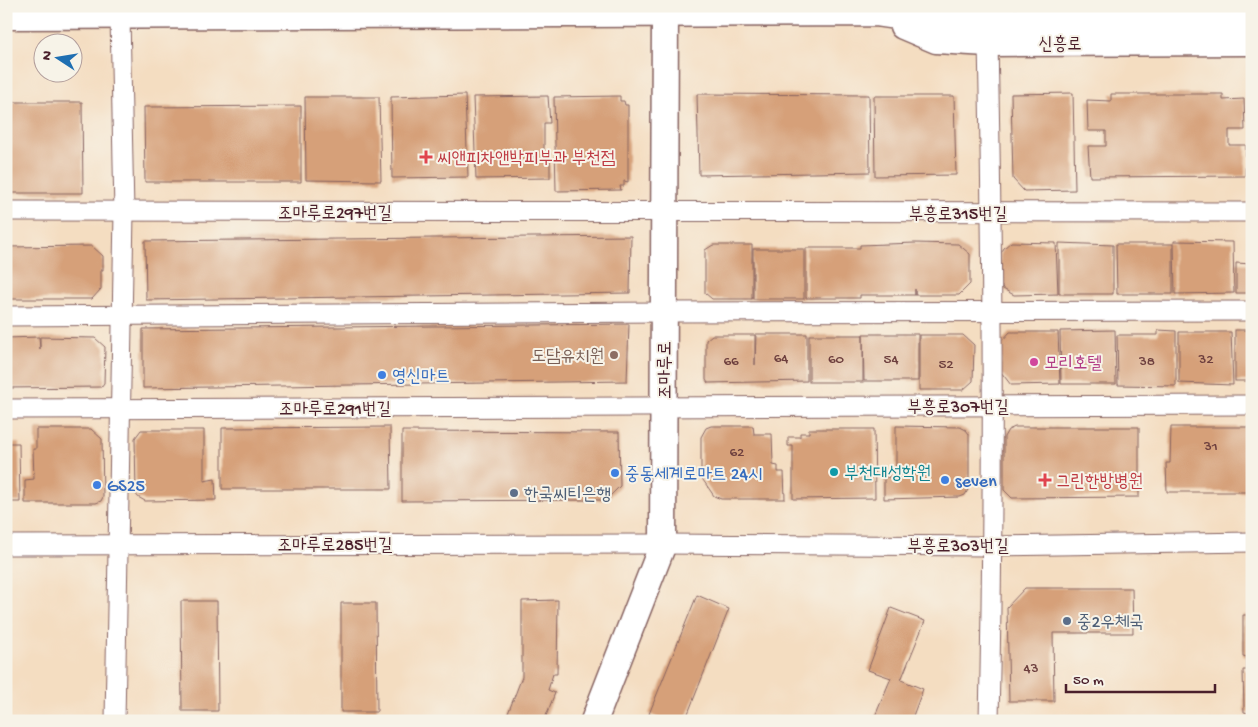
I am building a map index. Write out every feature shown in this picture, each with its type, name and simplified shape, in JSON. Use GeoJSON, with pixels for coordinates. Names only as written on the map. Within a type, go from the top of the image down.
{"type":"FeatureCollection","features":[{"type":"Feature","properties":{"kind":"street","name":"신흥로"},"geometry":{"type":"LineString","coordinates":[[6,16],[881,10],[906,6]]}},
{"type":"Feature","properties":{"kind":"street","name":"조마루로"},"geometry":{"type":"LineString","coordinates":[[594,721],[663,544],[665,10]]}},
{"type":"Feature","properties":{"kind":"street","name":"신흥로"},"geometry":{"type":"LineString","coordinates":[[881,10],[936,22],[1252,18]]}},
{"type":"Feature","properties":{"kind":"street","name":"신흥로"},"geometry":{"type":"LineString","coordinates":[[881,10],[936,40],[988,42],[1252,42]]}},
{"type":"Feature","properties":{"kind":"street"},"geometry":{"type":"LineString","coordinates":[[115,721],[124,212],[120,16]]}},
{"type":"Feature","properties":{"kind":"street"},"geometry":{"type":"LineString","coordinates":[[988,42],[992,212],[992,546],[989,721]]}},
{"type":"Feature","properties":{"kind":"street","name":"조마루로297번길"},"geometry":{"type":"LineString","coordinates":[[6,211],[664,212]]}},
{"type":"Feature","properties":{"kind":"street","name":"부흥로315번길"},"geometry":{"type":"LineString","coordinates":[[664,212],[1252,212]]}},
{"type":"Feature","properties":{"kind":"street"},"geometry":{"type":"LineString","coordinates":[[6,316],[664,312],[1252,312]]}},
{"type":"Feature","properties":{"kind":"street","name":"부흥로307번길"},"geometry":{"type":"LineString","coordinates":[[664,406],[1252,406]]}},
{"type":"Feature","properties":{"kind":"street","name":"조마루로291번길"},"geometry":{"type":"LineString","coordinates":[[6,409],[664,406]]}},
{"type":"Feature","properties":{"kind":"street","name":"부흥로303번길"},"geometry":{"type":"LineString","coordinates":[[663,544],[992,546],[1252,542]]}},
{"type":"Feature","properties":{"kind":"street","name":"조마루로285번길"},"geometry":{"type":"LineString","coordinates":[[6,545],[663,544]]}},
{"type":"Feature","properties":{"kind":"building"},"geometry":{"type":"Polygon","coordinates":[[[1073,93],[1075,190],[1024,191],[1013,179],[1011,94],[1073,93]]]}},
{"type":"Feature","properties":{"kind":"building"},"geometry":{"type":"Polygon","coordinates":[[[697,94],[869,95],[870,172],[699,175],[697,94]]]}},
{"type":"Feature","properties":{"kind":"building"},"geometry":{"type":"Polygon","coordinates":[[[1111,94],[1223,94],[1223,100],[1244,99],[1245,130],[1229,130],[1229,145],[1246,145],[1245,176],[1090,177],[1088,146],[1106,146],[1106,131],[1088,131],[1087,100],[1111,101],[1111,94]]]}},
{"type":"Feature","properties":{"kind":"building"},"geometry":{"type":"Polygon","coordinates":[[[465,95],[468,177],[392,178],[391,97],[465,95]]]}},
{"type":"Feature","properties":{"kind":"building"},"geometry":{"type":"Polygon","coordinates":[[[548,96],[550,123],[544,123],[544,153],[550,153],[550,178],[476,179],[473,97],[548,96]]]}},
{"type":"Feature","properties":{"kind":"building"},"geometry":{"type":"Polygon","coordinates":[[[620,96],[620,101],[624,101],[625,105],[628,105],[628,182],[624,181],[624,186],[620,186],[621,190],[556,191],[554,97],[620,96]]]}},
{"type":"Feature","properties":{"kind":"building"},"geometry":{"type":"Polygon","coordinates":[[[874,96],[954,96],[956,175],[875,176],[874,96]]]}},
{"type":"Feature","properties":{"kind":"building"},"geometry":{"type":"Polygon","coordinates":[[[305,97],[379,97],[381,181],[306,180],[305,97]]]}},
{"type":"Feature","properties":{"kind":"building"},"geometry":{"type":"Polygon","coordinates":[[[6,102],[82,102],[83,193],[6,193],[6,102]]]}},
{"type":"Feature","properties":{"kind":"building"},"geometry":{"type":"Polygon","coordinates":[[[301,106],[301,182],[145,182],[144,107],[301,106]]]}},
{"type":"Feature","properties":{"kind":"building"},"geometry":{"type":"Polygon","coordinates":[[[631,236],[630,293],[146,300],[145,241],[631,236]]]}},
{"type":"Feature","properties":{"kind":"building"},"geometry":{"type":"Polygon","coordinates":[[[1174,241],[1233,242],[1234,293],[1175,294],[1174,241]]]}},
{"type":"Feature","properties":{"kind":"building"},"geometry":{"type":"Polygon","coordinates":[[[1011,242],[1056,243],[1058,294],[1014,295],[1003,289],[1000,282],[1000,255],[1011,242]]]}},
{"type":"Feature","properties":{"kind":"building"},"geometry":{"type":"Polygon","coordinates":[[[1059,243],[1113,245],[1113,294],[1059,294],[1059,243]]]}},
{"type":"Feature","properties":{"kind":"building"},"geometry":{"type":"Polygon","coordinates":[[[958,244],[970,254],[970,284],[959,295],[860,295],[860,298],[806,298],[806,248],[860,248],[860,245],[958,244]]]}},
{"type":"Feature","properties":{"kind":"building"},"geometry":{"type":"Polygon","coordinates":[[[1116,244],[1173,244],[1173,294],[1117,294],[1116,244]]]}},
{"type":"Feature","properties":{"kind":"building"},"geometry":{"type":"Polygon","coordinates":[[[713,245],[752,245],[752,299],[712,299],[705,293],[705,250],[713,245]]]}},
{"type":"Feature","properties":{"kind":"building"},"geometry":{"type":"Polygon","coordinates":[[[92,246],[103,256],[103,270],[101,270],[101,289],[92,299],[6,299],[6,247],[92,246]]]}},
{"type":"Feature","properties":{"kind":"building"},"geometry":{"type":"Polygon","coordinates":[[[753,249],[804,249],[804,299],[753,299],[753,249]]]}},
{"type":"Feature","properties":{"kind":"building"},"geometry":{"type":"Polygon","coordinates":[[[1236,263],[1252,264],[1252,293],[1236,293],[1236,263]]]}},
{"type":"Feature","properties":{"kind":"building"},"geometry":{"type":"Polygon","coordinates":[[[629,324],[627,381],[143,388],[143,329],[629,324]]]}},
{"type":"Feature","properties":{"kind":"building"},"geometry":{"type":"Polygon","coordinates":[[[1115,330],[1116,384],[1061,384],[1060,331],[1115,330]]]}},
{"type":"Feature","properties":{"kind":"building"},"geometry":{"type":"Polygon","coordinates":[[[1158,330],[1176,331],[1176,386],[1118,385],[1117,335],[1158,335],[1158,330]]]}},
{"type":"Feature","properties":{"kind":"building"},"geometry":{"type":"Polygon","coordinates":[[[1235,330],[1252,330],[1252,381],[1235,381],[1235,330]]]}},
{"type":"Feature","properties":{"kind":"building"},"geometry":{"type":"Polygon","coordinates":[[[1010,332],[1058,332],[1060,384],[1011,385],[1001,372],[1001,342],[1010,332]]]}},
{"type":"Feature","properties":{"kind":"building"},"geometry":{"type":"Polygon","coordinates":[[[1179,332],[1231,332],[1233,385],[1179,383],[1179,332]]]}},
{"type":"Feature","properties":{"kind":"building"},"geometry":{"type":"Polygon","coordinates":[[[756,334],[807,334],[807,381],[708,383],[706,380],[706,340],[712,335],[755,335],[755,365],[756,334]]]}},
{"type":"Feature","properties":{"kind":"building"},"geometry":{"type":"Polygon","coordinates":[[[863,334],[918,334],[918,381],[864,381],[863,334]]]}},
{"type":"Feature","properties":{"kind":"building"},"geometry":{"type":"Polygon","coordinates":[[[809,335],[863,335],[863,382],[809,382],[809,335]]]}},
{"type":"Feature","properties":{"kind":"building"},"geometry":{"type":"Polygon","coordinates":[[[919,335],[963,335],[974,345],[973,381],[963,390],[919,390],[919,335]]]}},
{"type":"Feature","properties":{"kind":"building"},"geometry":{"type":"Polygon","coordinates":[[[39,337],[40,349],[40,337],[95,338],[105,347],[104,383],[101,387],[6,388],[6,338],[39,337]]]}},
{"type":"Feature","properties":{"kind":"building"},"geometry":{"type":"Polygon","coordinates":[[[711,426],[753,426],[754,434],[772,434],[773,465],[778,466],[778,472],[784,472],[785,499],[721,499],[714,496],[701,477],[701,437],[706,428],[711,426]]]}},
{"type":"Feature","properties":{"kind":"building"},"geometry":{"type":"Polygon","coordinates":[[[896,426],[960,427],[966,430],[969,434],[969,488],[965,495],[960,497],[884,499],[884,477],[896,477],[896,426]]]}},
{"type":"Feature","properties":{"kind":"building"},"geometry":{"type":"Polygon","coordinates":[[[390,427],[391,489],[222,489],[222,428],[390,427]]]}},
{"type":"Feature","properties":{"kind":"building"},"geometry":{"type":"Polygon","coordinates":[[[1015,427],[1139,427],[1139,497],[1012,498],[1004,490],[1004,437],[1008,430],[1015,427]]]}},
{"type":"Feature","properties":{"kind":"building"},"geometry":{"type":"Polygon","coordinates":[[[1171,427],[1252,427],[1252,492],[1167,492],[1166,463],[1170,463],[1171,427]]]}},
{"type":"Feature","properties":{"kind":"building"},"geometry":{"type":"Polygon","coordinates":[[[36,429],[91,429],[102,439],[103,497],[101,501],[96,503],[25,503],[25,480],[34,479],[33,449],[36,449],[36,429]]]}},
{"type":"Feature","properties":{"kind":"building","name":"부천대성학원"},"geometry":{"type":"Polygon","coordinates":[[[809,429],[874,429],[875,498],[793,499],[793,446],[788,446],[788,437],[800,437],[800,433],[809,433],[809,429]]]}},
{"type":"Feature","properties":{"kind":"building"},"geometry":{"type":"Polygon","coordinates":[[[141,430],[204,430],[204,481],[215,479],[216,500],[145,501],[138,497],[136,494],[135,438],[141,430]]]}},
{"type":"Feature","properties":{"kind":"building"},"geometry":{"type":"Polygon","coordinates":[[[402,431],[619,432],[620,486],[606,500],[402,501],[402,431]]]}},
{"type":"Feature","properties":{"kind":"building"},"geometry":{"type":"Polygon","coordinates":[[[6,443],[19,443],[20,502],[6,502],[6,443]]]}},
{"type":"Feature","properties":{"kind":"building"},"geometry":{"type":"Polygon","coordinates":[[[1025,588],[1132,588],[1133,633],[1053,633],[1054,701],[1009,701],[1007,607],[1025,588]]]}},
{"type":"Feature","properties":{"kind":"building"},"geometry":{"type":"Polygon","coordinates":[[[697,595],[729,609],[685,721],[665,721],[649,714],[697,595]]]}},
{"type":"Feature","properties":{"kind":"building"},"geometry":{"type":"Polygon","coordinates":[[[558,600],[557,674],[553,674],[548,690],[555,693],[544,721],[505,721],[522,677],[522,601],[558,600]]]}},
{"type":"Feature","properties":{"kind":"building"},"geometry":{"type":"Polygon","coordinates":[[[181,601],[217,601],[218,711],[182,711],[181,601]]]}},
{"type":"Feature","properties":{"kind":"building"},"geometry":{"type":"Polygon","coordinates":[[[341,603],[376,603],[377,712],[341,712],[341,603]]]}},
{"type":"Feature","properties":{"kind":"building"},"geometry":{"type":"Polygon","coordinates":[[[1248,607],[1252,607],[1252,720],[1249,720],[1249,713],[1244,712],[1243,670],[1247,670],[1247,657],[1243,656],[1243,615],[1248,615],[1248,607]]]}},
{"type":"Feature","properties":{"kind":"building"},"geometry":{"type":"Polygon","coordinates":[[[891,608],[925,621],[901,680],[923,689],[911,721],[873,721],[891,678],[868,670],[891,608]]]}},
{"type":"Feature","properties":{"kind":"place","name":"씨앤피차앤박피부과 부천점"},"geometry":{"type":"Point","coordinates":[426,157]}},
{"type":"Feature","properties":{"kind":"place","name":"도담유치원"},"geometry":{"type":"Point","coordinates":[614,355]}},
{"type":"Feature","properties":{"kind":"place","name":"모리호텔"},"geometry":{"type":"Point","coordinates":[1034,362]}},
{"type":"Feature","properties":{"kind":"place","name":"영신마트"},"geometry":{"type":"Point","coordinates":[382,375]}},
{"type":"Feature","properties":{"kind":"place","name":"부천대성학원"},"geometry":{"type":"Point","coordinates":[834,472]}},
{"type":"Feature","properties":{"kind":"place","name":"중동세계로마트 24시"},"geometry":{"type":"Point","coordinates":[615,473]}},
{"type":"Feature","properties":{"kind":"place","name":"seven"},"geometry":{"type":"Point","coordinates":[945,480]}},
{"type":"Feature","properties":{"kind":"place","name":"그린한방병원"},"geometry":{"type":"Point","coordinates":[1045,480]}},
{"type":"Feature","properties":{"kind":"place","name":"GS25"},"geometry":{"type":"Point","coordinates":[97,485]}},
{"type":"Feature","properties":{"kind":"place","name":"한국씨티은행"},"geometry":{"type":"Point","coordinates":[514,493]}},
{"type":"Feature","properties":{"kind":"place","name":"중2우체국"},"geometry":{"type":"Point","coordinates":[1067,621]}}]}
